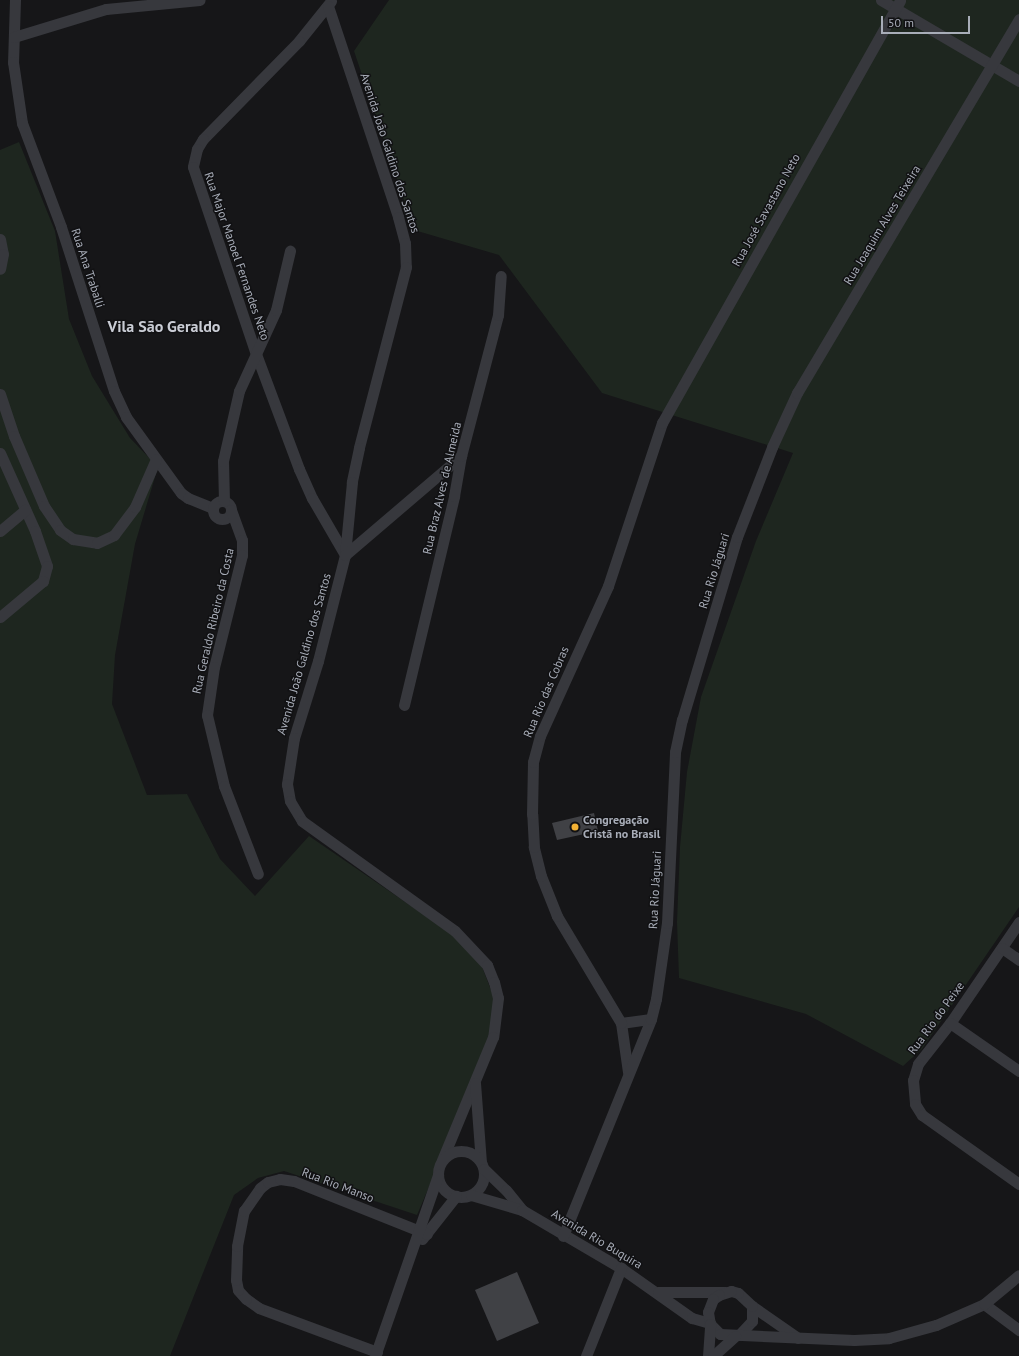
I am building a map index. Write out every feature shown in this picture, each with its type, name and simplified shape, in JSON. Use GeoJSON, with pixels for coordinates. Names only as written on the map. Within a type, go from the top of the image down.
{"type":"FeatureCollection","features":[{"type":"Feature","properties":{"kind":"street","name":"Rua Ana Traballi"},"geometry":{"type":"LineString","coordinates":[[15,0],[13,62],[22,123],[61,227],[114,391],[126,417],[156,459],[188,498],[213,508]]}},
{"type":"Feature","properties":{"kind":"street"},"geometry":{"type":"LineString","coordinates":[[14,37],[106,9],[200,0]]}},
{"type":"Feature","properties":{"kind":"street"},"geometry":{"type":"LineString","coordinates":[[881,0],[897,4],[992,66],[1019,81]]}},
{"type":"Feature","properties":{"kind":"street","name":"Rua Major Manoel Fernandes Neto"},"geometry":{"type":"LineString","coordinates":[[330,3],[299,40],[203,139],[194,159],[196,178],[256,354],[298,469],[312,498],[345,555]]}},
{"type":"Feature","properties":{"kind":"street","name":"Avenida João Galdino dos Santos"},"geometry":{"type":"LineString","coordinates":[[330,3],[398,217],[405,243],[406,267],[359,448],[352,482],[345,555],[318,662],[294,738],[287,784],[290,801],[302,821],[455,931],[487,965],[498,998],[497,1014],[492,1036],[475,1083],[442,1160]]}},
{"type":"Feature","properties":{"kind":"street","name":"Rua José Savastano Neto"},"geometry":{"type":"LineString","coordinates":[[658,434],[696,360],[897,4]]}},
{"type":"Feature","properties":{"kind":"street","name":"Rua Joaquim Alves Teixeira"},"geometry":{"type":"LineString","coordinates":[[772,447],[797,393],[1019,19]]}},
{"type":"Feature","properties":{"kind":"street"},"geometry":{"type":"LineString","coordinates":[[0,239],[3,254],[0,268]]}},
{"type":"Feature","properties":{"kind":"street"},"geometry":{"type":"LineString","coordinates":[[224,501],[222,480],[226,440],[239,391],[276,310],[290,252]]}},
{"type":"Feature","properties":{"kind":"street","name":"Rua Braz Alves de Almeida"},"geometry":{"type":"LineString","coordinates":[[404,705],[454,496],[461,456],[498,315],[501,276]]}},
{"type":"Feature","properties":{"kind":"street"},"geometry":{"type":"LineString","coordinates":[[0,394],[14,436],[44,506],[60,530],[73,539],[96,543],[114,535],[135,507],[156,459]]}},
{"type":"Feature","properties":{"kind":"street","name":"Rua Rio das Cobras"},"geometry":{"type":"LineString","coordinates":[[628,1072],[621,1023],[549,901],[534,847],[533,762],[540,736],[608,586],[658,434]]}},
{"type":"Feature","properties":{"kind":"street","name":"Rua Rio Jáguari"},"geometry":{"type":"LineString","coordinates":[[563,1236],[628,1072],[651,1019],[660,976],[667,923],[675,752],[682,720],[737,537],[772,447]]}},
{"type":"Feature","properties":{"kind":"street"},"geometry":{"type":"LineString","coordinates":[[0,453],[44,552],[47,570],[43,581],[0,617]]}},
{"type":"Feature","properties":{"kind":"street"},"geometry":{"type":"LineString","coordinates":[[345,555],[461,456]]}},
{"type":"Feature","properties":{"kind":"street"},"geometry":{"type":"LineString","coordinates":[[222,520],[229,516],[232,510],[229,504],[224,501],[216,503],[213,508],[215,516],[240,535]]}},
{"type":"Feature","properties":{"kind":"street"},"geometry":{"type":"LineString","coordinates":[[0,531],[25,510]]}},
{"type":"Feature","properties":{"kind":"street","name":"Rua Geraldo Ribeiro da Costa"},"geometry":{"type":"LineString","coordinates":[[232,510],[240,535],[242,555],[214,667],[207,715],[224,786],[258,874]]}},
{"type":"Feature","properties":{"kind":"street","name":"Rua Rio do Peixe"},"geometry":{"type":"LineString","coordinates":[[1019,922],[950,1023],[918,1064],[913,1080],[915,1104],[922,1115],[1019,1184]]}},
{"type":"Feature","properties":{"kind":"street"},"geometry":{"type":"LineString","coordinates":[[1002,948],[1019,960]]}},
{"type":"Feature","properties":{"kind":"street"},"geometry":{"type":"LineString","coordinates":[[621,1023],[651,1019]]}},
{"type":"Feature","properties":{"kind":"street"},"geometry":{"type":"LineString","coordinates":[[950,1023],[1019,1071]]}},
{"type":"Feature","properties":{"kind":"street"},"geometry":{"type":"LineString","coordinates":[[470,1195],[482,1184],[482,1166],[475,1083]]}},
{"type":"Feature","properties":{"kind":"street"},"geometry":{"type":"LineString","coordinates":[[376,1354],[414,1247],[422,1232],[442,1160],[448,1155],[462,1151],[469,1152],[506,1190],[522,1210]]}},
{"type":"Feature","properties":{"kind":"street"},"geometry":{"type":"LineString","coordinates":[[438,1174],[443,1188],[456,1196],[470,1195],[522,1210]]}},
{"type":"Feature","properties":{"kind":"street","name":"Rua Rio Manso"},"geometry":{"type":"LineString","coordinates":[[376,1354],[259,1308],[246,1299],[238,1290],[236,1280],[236,1246],[244,1211],[260,1188],[268,1182],[280,1179],[294,1181],[422,1232]]}},
{"type":"Feature","properties":{"kind":"street"},"geometry":{"type":"LineString","coordinates":[[422,1232],[456,1196]]}},
{"type":"Feature","properties":{"kind":"street","name":"Avenida Rio Buquira"},"geometry":{"type":"LineString","coordinates":[[522,1210],[563,1236],[621,1268],[658,1292],[692,1318],[710,1324]]}},
{"type":"Feature","properties":{"kind":"street"},"geometry":{"type":"LineString","coordinates":[[586,1356],[621,1268]]}},
{"type":"Feature","properties":{"kind":"street"},"geometry":{"type":"LineString","coordinates":[[710,1324],[720,1334],[798,1339],[854,1340],[889,1338],[936,1325],[984,1304],[1019,1275]]}},
{"type":"Feature","properties":{"kind":"street"},"geometry":{"type":"LineString","coordinates":[[658,1292],[725,1292],[744,1296],[752,1306],[798,1339]]}},
{"type":"Feature","properties":{"kind":"street"},"geometry":{"type":"LineString","coordinates":[[708,1356],[710,1305],[713,1299],[725,1292]]}},
{"type":"Feature","properties":{"kind":"street"},"geometry":{"type":"LineString","coordinates":[[984,1304],[1019,1330]]}},
{"type":"Feature","properties":{"kind":"street"},"geometry":{"type":"LineString","coordinates":[[713,1356],[752,1321],[752,1306]]}},
{"type":"Feature","properties":{"kind":"shaded area"},"geometry":{"type":"Polygon","coordinates":[[[389,0],[1019,0],[1019,907],[922,1049],[903,1066],[806,1014],[679,978],[677,922],[680,847],[687,772],[701,697],[756,541],[793,453],[602,393],[499,255],[414,230],[354,51],[389,0]]]}},
{"type":"Feature","properties":{"kind":"shaded area"},"geometry":{"type":"Polygon","coordinates":[[[19,142],[55,231],[69,319],[92,376],[130,438],[158,467],[135,544],[115,655],[112,704],[147,795],[187,794],[220,859],[255,896],[309,836],[459,939],[481,964],[494,998],[493,1037],[417,1215],[284,1171],[258,1178],[234,1195],[170,1356],[0,1356],[0,150],[19,142]]]}},
{"type":"Feature","properties":{"kind":"building","name":"Congregação Cristã no Brasil"},"geometry":{"type":"Polygon","coordinates":[[[594,813],[598,831],[557,840],[552,823],[594,813]]]}},
{"type":"Feature","properties":{"kind":"building"},"geometry":{"type":"Polygon","coordinates":[[[517,1272],[539,1323],[497,1341],[475,1290],[517,1272]]]}},
{"type":"Feature","properties":{"kind":"place","name":"Congregação Cristã no Brasil"},"geometry":{"type":"Point","coordinates":[575,827]}},
{"type":"Feature","properties":{"kind":"district","name":"Vila São Geraldo"},"geometry":{"type":"Point","coordinates":[164,326]}}]}
